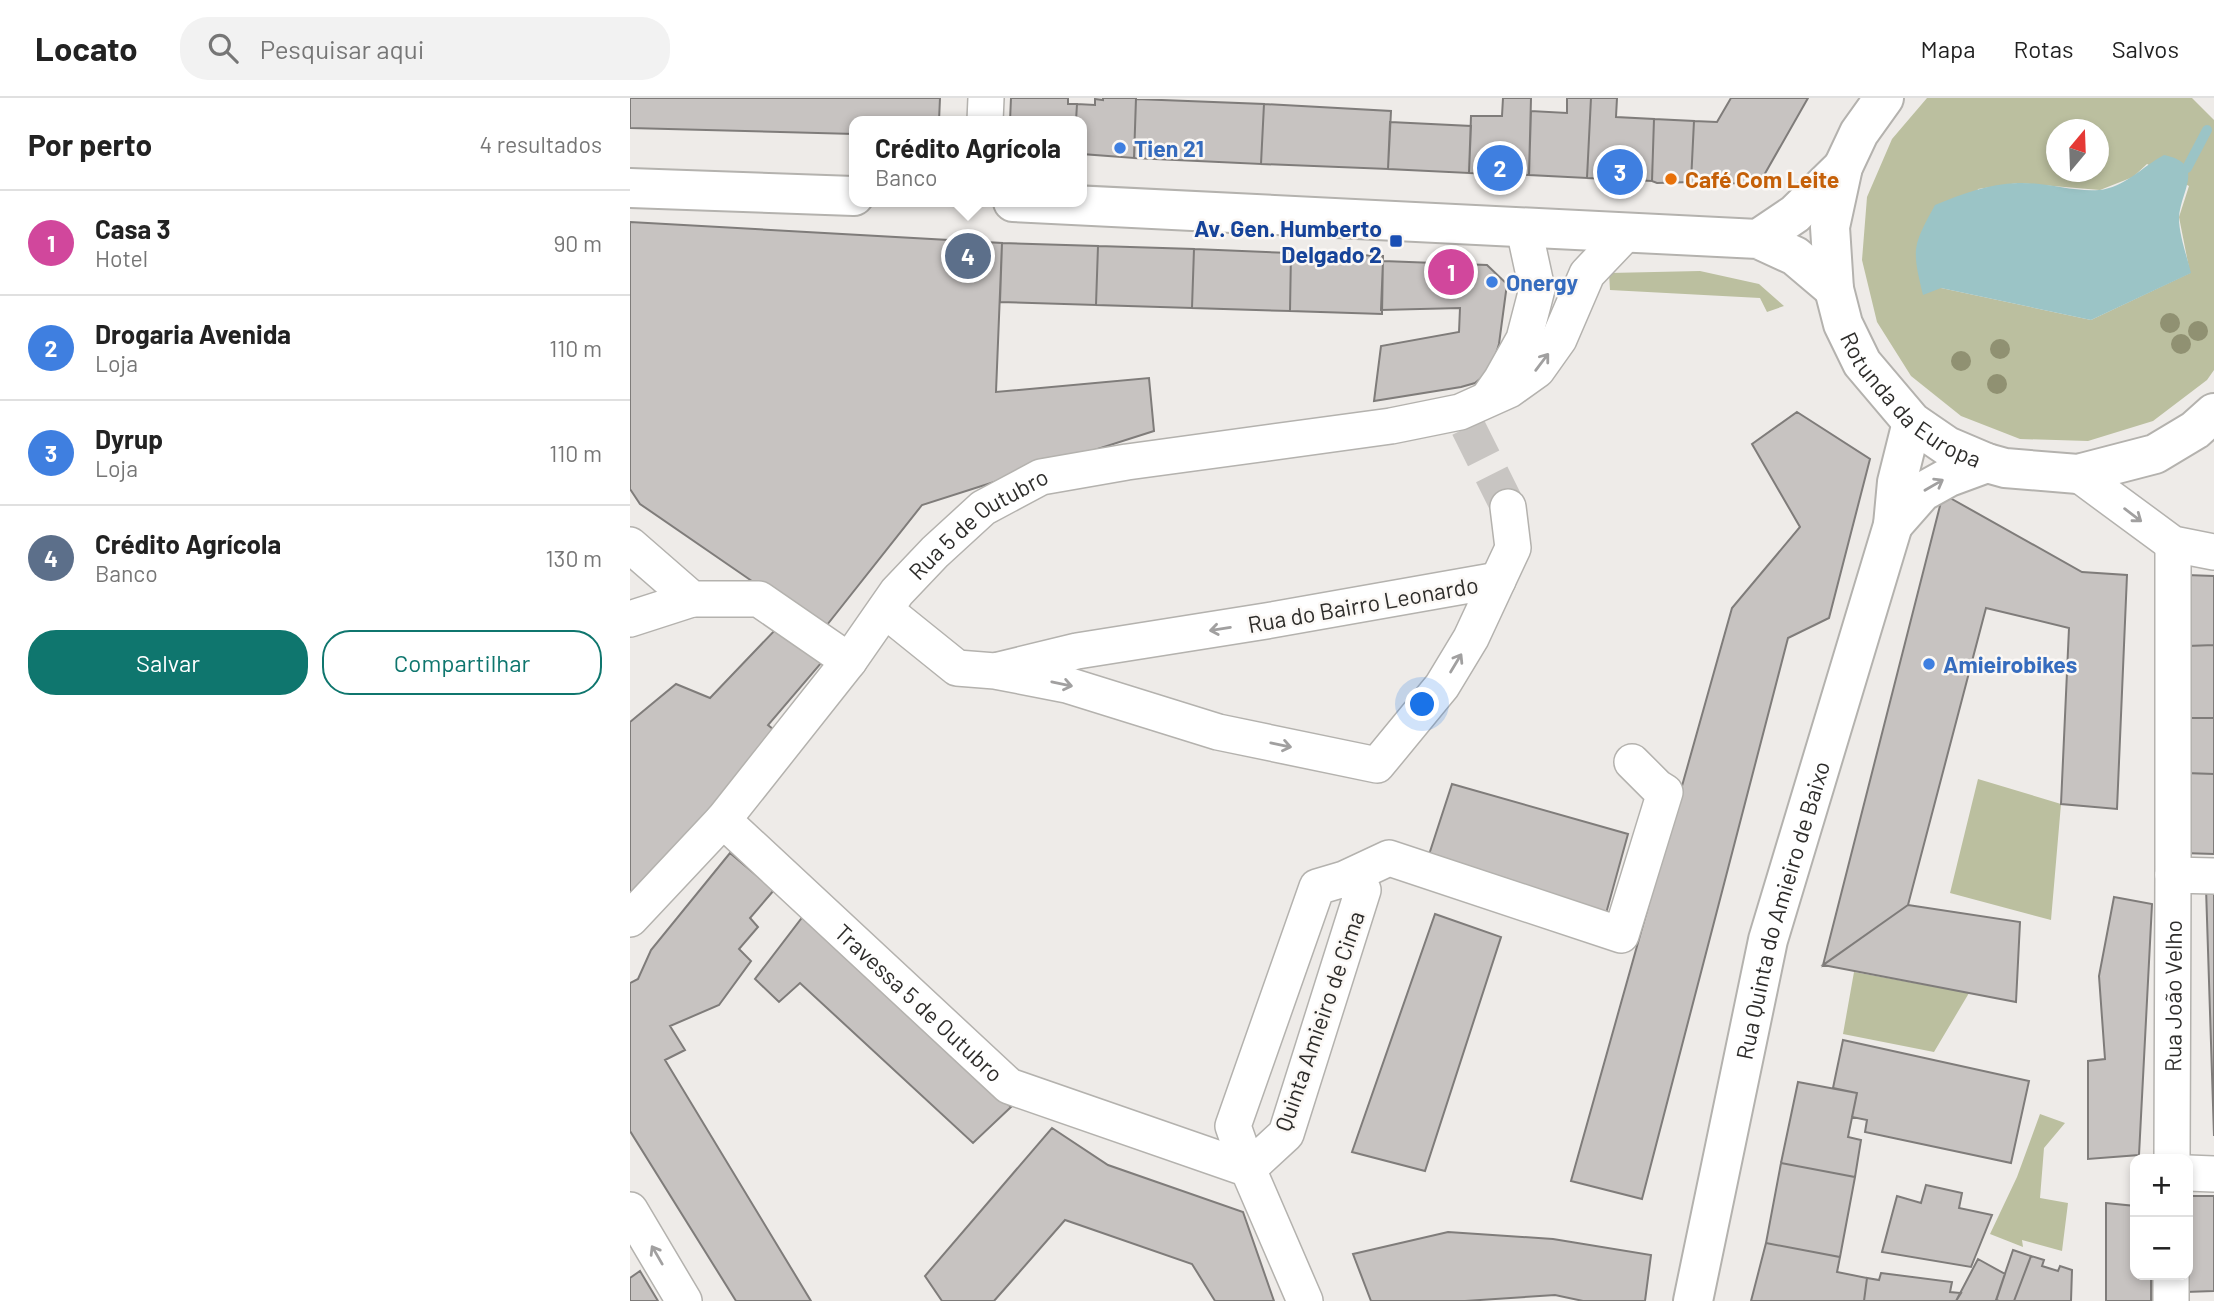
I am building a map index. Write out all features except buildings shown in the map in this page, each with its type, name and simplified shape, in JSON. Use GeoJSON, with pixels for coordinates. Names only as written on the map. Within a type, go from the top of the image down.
{"type":"FeatureCollection","features":[{"type":"Feature","properties":{"kind":"main road","name":"Rotunda da Europa"},"geometry":{"type":"LineString","coordinates":[[1884,98],[1859,133],[1843,167],[1830,227],[1833,289],[1843,324],[1862,363],[1912,422],[1947,446],[1987,463],[2005,468],[2078,474],[2155,454],[2195,430],[2214,413]]}},
{"type":"Feature","properties":{"kind":"main road"},"geometry":{"type":"LineString","coordinates":[[1758,239],[1795,214],[1843,167]]}},
{"type":"Feature","properties":{"kind":"main road"},"geometry":{"type":"LineString","coordinates":[[630,188],[849,196]]}},
{"type":"Feature","properties":{"kind":"main road"},"geometry":{"type":"LineString","coordinates":[[1087,206],[1758,239],[1794,256],[1833,289]]}},
{"type":"Feature","properties":{"kind":"main road","name":"Rua Quinta do Amieiro de Baixo"},"geometry":{"type":"LineString","coordinates":[[1693,1301],[1768,940],[1893,525],[1897,482],[1912,422]]}},
{"type":"Feature","properties":{"kind":"main road","name":"Rua Quinta do Amieiro de Baixo"},"geometry":{"type":"LineString","coordinates":[[1893,525],[1922,492],[1949,477],[1987,463]]}},
{"type":"Feature","properties":{"kind":"street"},"geometry":{"type":"LineString","coordinates":[[985,116],[986,98]]}},
{"type":"Feature","properties":{"kind":"street"},"geometry":{"type":"LineString","coordinates":[[1471,413],[1502,380],[1524,339],[1537,289],[1535,279],[1548,237],[1541,229]]}},
{"type":"Feature","properties":{"kind":"street","name":"Rua 5 de Outubro"},"geometry":{"type":"LineString","coordinates":[[630,919],[723,820],[849,661],[897,592],[934,552],[983,508],[1041,477],[1127,462],[1471,413],[1537,370],[1559,339],[1587,274],[1626,233]]}},
{"type":"Feature","properties":{"kind":"street"},"geometry":{"type":"LineString","coordinates":[[2078,474],[2173,544],[2214,552]]}},
{"type":"Feature","properties":{"kind":"street"},"geometry":{"type":"LineString","coordinates":[[1498,580],[1513,548],[1508,507]]}},
{"type":"Feature","properties":{"kind":"street","name":"Rua João Velho"},"geometry":{"type":"LineString","coordinates":[[2172,1154],[2173,544]]}},
{"type":"Feature","properties":{"kind":"street"},"geometry":{"type":"LineString","coordinates":[[630,545],[692,599]]}},
{"type":"Feature","properties":{"kind":"street"},"geometry":{"type":"LineString","coordinates":[[630,573],[692,599]]}},
{"type":"Feature","properties":{"kind":"street","name":"Rua do Bairro Leonardo"},"geometry":{"type":"LineString","coordinates":[[995,671],[1067,685],[1218,732],[1377,765],[1442,686],[1471,638],[1498,580]]}},
{"type":"Feature","properties":{"kind":"street","name":"Rua do Bairro Leonardo"},"geometry":{"type":"LineString","coordinates":[[995,671],[1077,652],[1498,580]]}},
{"type":"Feature","properties":{"kind":"street"},"geometry":{"type":"LineString","coordinates":[[630,619],[692,599],[759,599],[849,661]]}},
{"type":"Feature","properties":{"kind":"street"},"geometry":{"type":"LineString","coordinates":[[885,610],[957,668],[995,671]]}},
{"type":"Feature","properties":{"kind":"street","name":"Quinta Amieiro de Cima"},"geometry":{"type":"LineString","coordinates":[[1344,878],[1363,890],[1286,1134],[1248,1169],[1233,1126],[1317,887],[1389,858],[1621,935],[1665,792],[1632,762]]}},
{"type":"Feature","properties":{"kind":"street","name":"Travessa 5 de Outubro"},"geometry":{"type":"LineString","coordinates":[[723,820],[1009,1086],[1248,1169]]}},
{"type":"Feature","properties":{"kind":"street"},"geometry":{"type":"LineString","coordinates":[[2173,875],[2214,876]]}},
{"type":"Feature","properties":{"kind":"street"},"geometry":{"type":"LineString","coordinates":[[1248,1169],[1305,1301]]}},
{"type":"Feature","properties":{"kind":"street"},"geometry":{"type":"LineString","coordinates":[[2193,1173],[2214,1174]]}},
{"type":"Feature","properties":{"kind":"street"},"geometry":{"type":"LineString","coordinates":[[630,1210],[684,1301]]}},
{"type":"Feature","properties":{"kind":"street"},"geometry":{"type":"LineString","coordinates":[[2171,1280],[2171,1301]]}},
{"type":"Feature","properties":{"kind":"green space"},"geometry":{"type":"Polygon","coordinates":[[[1927,98],[2192,98],[2214,120],[2214,370],[2207,380],[2153,421],[2088,441],[2020,439],[1961,416],[1911,376],[1877,322],[1862,260],[1867,197],[1892,139],[1927,98]],[[2147,164],[2133,177],[2100,190],[2018,183],[1978,189],[1941,288],[2091,320],[2190,273],[2179,217],[2189,186],[2147,164]]]}},
{"type":"Feature","properties":{"kind":"green space"},"geometry":{"type":"Polygon","coordinates":[[[1700,271],[1759,284],[1784,306],[1767,312],[1760,298],[1610,290],[1609,273],[1700,271]]]}},
{"type":"Feature","properties":{"kind":"green space"},"geometry":{"type":"Polygon","coordinates":[[[1978,779],[2061,804],[2051,920],[1950,893],[1978,779]]]}},
{"type":"Feature","properties":{"kind":"green space"},"geometry":{"type":"Polygon","coordinates":[[[1854,972],[1969,993],[1934,1052],[1843,1034],[1854,972]]]}},
{"type":"Feature","properties":{"kind":"green space"},"geometry":{"type":"Polygon","coordinates":[[[2040,1114],[2065,1123],[2044,1148],[2040,1198],[2068,1203],[2062,1251],[2022,1240],[2023,1247],[1990,1234],[2017,1177],[2040,1114]]]}},
{"type":"Feature","properties":{"kind":"water"},"geometry":{"type":"Polygon","coordinates":[[[2164,155],[2177,159],[2185,165],[2188,172],[2179,218],[2191,273],[2091,320],[1941,288],[1923,295],[1916,248],[1935,205],[1996,185],[2028,183],[2099,190],[2125,181],[2164,155]]]}},
{"type":"Feature","properties":{"kind":"waterway"},"geometry":{"type":"LineString","coordinates":[[2187,168],[2207,130]]}},
{"type":"Feature","properties":{"kind":"tunnel"},"geometry":{"type":"LineString","coordinates":[[1468,427],[1508,507]]}},
{"type":"Feature","properties":{"kind":"place","name":"Tien 21"},"geometry":{"type":"Point","coordinates":[1120,148]}},
{"type":"Feature","properties":{"kind":"place","name":"Drogaria Avenida"},"geometry":{"type":"Point","coordinates":[1500,168]}},
{"type":"Feature","properties":{"kind":"place","name":"Dyrup"},"geometry":{"type":"Point","coordinates":[1620,172]}},
{"type":"Feature","properties":{"kind":"place","name":"Café Com Leite"},"geometry":{"type":"Point","coordinates":[1671,179]}},
{"type":"Feature","properties":{"kind":"place","name":"Av. Gen. Humberto Delgado 2"},"geometry":{"type":"Point","coordinates":[1396,241]}},
{"type":"Feature","properties":{"kind":"place","name":"Crédito Agrícola"},"geometry":{"type":"Point","coordinates":[968,256]}},
{"type":"Feature","properties":{"kind":"place","name":"Casa 3"},"geometry":{"type":"Point","coordinates":[1451,272]}},
{"type":"Feature","properties":{"kind":"place","name":"Onergy"},"geometry":{"type":"Point","coordinates":[1492,282]}},
{"type":"Feature","properties":{"kind":"place","name":"Amieirobikes"},"geometry":{"type":"Point","coordinates":[1929,664]}}]}
